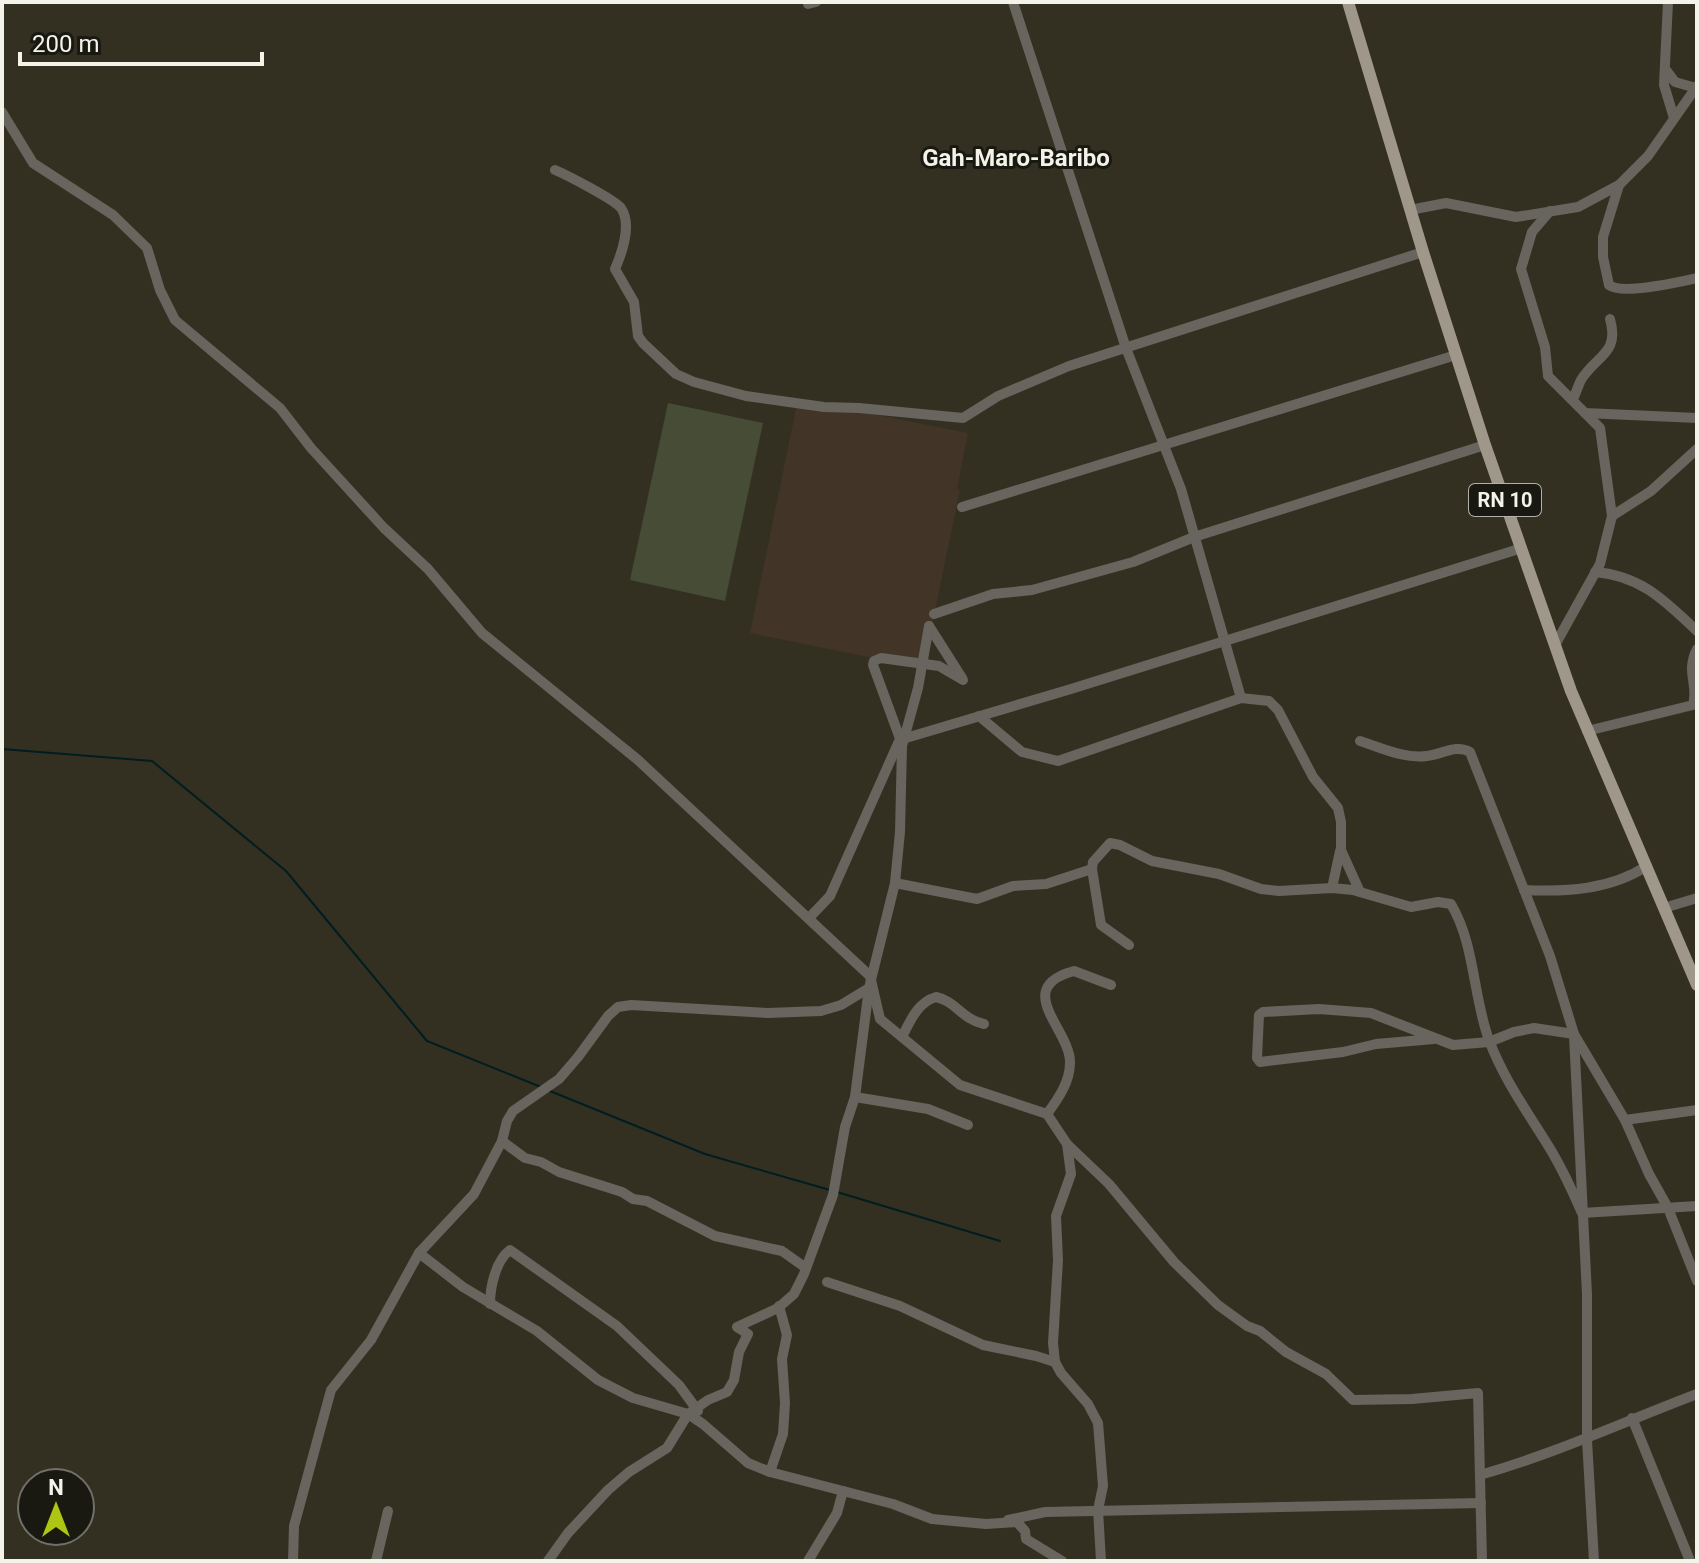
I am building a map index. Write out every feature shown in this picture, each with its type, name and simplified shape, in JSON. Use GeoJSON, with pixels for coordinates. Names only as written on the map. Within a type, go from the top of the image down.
{"type":"FeatureCollection","features":[{"type":"Feature","properties":{"kind":"main road","name":"RN 10"},"geometry":{"type":"LineString","coordinates":[[1348,2],[1456,355],[1555,645],[1587,731],[1697,985]]}},
{"type":"Feature","properties":{"kind":"street"},"geometry":{"type":"LineString","coordinates":[[1013,2],[1126,348],[1165,445],[1241,698]]}},
{"type":"Feature","properties":{"kind":"street"},"geometry":{"type":"LineString","coordinates":[[1668,2],[1666,94],[1674,118]]}},
{"type":"Feature","properties":{"kind":"street"},"geometry":{"type":"LineString","coordinates":[[1410,210],[1446,203],[1516,217],[1578,207],[1606,194],[1648,156],[1696,87],[1675,82],[1666,70]]}},
{"type":"Feature","properties":{"kind":"street"},"geometry":{"type":"LineString","coordinates":[[2,112],[28,159],[113,215],[147,248],[160,290],[175,320],[280,408],[311,448],[384,528],[428,569],[482,633],[638,760],[870,976],[880,1019],[960,1085],[1047,1114],[1067,1144],[1119,1195],[1174,1262],[1218,1305],[1247,1326],[1260,1331],[1286,1352],[1326,1374],[1353,1400],[1478,1393],[1482,1561]]}},
{"type":"Feature","properties":{"kind":"street"},"geometry":{"type":"LineString","coordinates":[[555,170],[580,181],[620,206],[625,220],[624,237],[615,269],[634,302],[638,336],[676,374],[719,390],[824,407],[963,418],[998,396],[1069,366],[1423,252]]}},
{"type":"Feature","properties":{"kind":"street"},"geometry":{"type":"LineString","coordinates":[[1619,185],[1603,237],[1603,257],[1609,285],[1617,290],[1697,278]]}},
{"type":"Feature","properties":{"kind":"street"},"geometry":{"type":"LineString","coordinates":[[1550,211],[1532,232],[1521,269],[1545,347],[1548,376],[1600,428],[1612,516],[1595,572],[1555,645]]}},
{"type":"Feature","properties":{"kind":"street"},"geometry":{"type":"LineString","coordinates":[[1573,399],[1581,381],[1613,342],[1610,319]]}},
{"type":"Feature","properties":{"kind":"street"},"geometry":{"type":"LineString","coordinates":[[962,507],[1456,355]]}},
{"type":"Feature","properties":{"kind":"street"},"geometry":{"type":"LineString","coordinates":[[1585,413],[1697,418]]}},
{"type":"Feature","properties":{"kind":"street"},"geometry":{"type":"LineString","coordinates":[[934,614],[993,594],[1032,590],[1133,562],[1194,537],[1485,445]]}},
{"type":"Feature","properties":{"kind":"street"},"geometry":{"type":"LineString","coordinates":[[1612,516],[1651,491],[1697,449]]}},
{"type":"Feature","properties":{"kind":"street"},"geometry":{"type":"LineString","coordinates":[[903,741],[1522,548]]}},
{"type":"Feature","properties":{"kind":"street"},"geometry":{"type":"LineString","coordinates":[[1595,572],[1628,577],[1645,586],[1697,631]]}},
{"type":"Feature","properties":{"kind":"street"},"geometry":{"type":"LineString","coordinates":[[548,1561],[568,1533],[608,1490],[629,1472],[667,1448],[692,1411],[727,1392],[734,1380],[739,1352],[748,1334],[737,1327],[779,1306],[794,1294],[806,1268],[833,1195],[845,1127],[855,1097],[870,976],[895,883],[903,741],[873,665],[881,658],[922,664],[939,666],[963,680],[929,626],[922,664],[903,741],[830,896],[809,918]]}},
{"type":"Feature","properties":{"kind":"street"},"geometry":{"type":"LineString","coordinates":[[1587,731],[1693,705],[1695,697],[1690,668],[1697,649]]}},
{"type":"Feature","properties":{"kind":"street"},"geometry":{"type":"LineString","coordinates":[[979,716],[1022,752],[1058,761],[1241,698],[1269,701],[1278,710],[1313,777],[1338,808],[1341,850],[1332,888]]}},
{"type":"Feature","properties":{"kind":"street"},"geometry":{"type":"LineString","coordinates":[[1360,741],[1409,756],[1433,755],[1457,748],[1470,752],[1550,956],[1574,1034],[1625,1120],[1668,1208],[1697,1281]]}},
{"type":"Feature","properties":{"kind":"street"},"geometry":{"type":"LineString","coordinates":[[1129,945],[1101,925],[1092,869],[1093,862],[1105,846],[1115,843],[1152,861],[1219,874],[1261,889],[1332,888],[1360,892],[1411,907],[1438,902],[1451,904],[1467,948],[1478,1006],[1489,1042],[1524,1109],[1564,1172],[1582,1213]]}},
{"type":"Feature","properties":{"kind":"street"},"geometry":{"type":"LineString","coordinates":[[1341,850],[1360,892]]}},
{"type":"Feature","properties":{"kind":"street"},"geometry":{"type":"LineString","coordinates":[[1524,890],[1582,890],[1647,866]]}},
{"type":"Feature","properties":{"kind":"street"},"geometry":{"type":"LineString","coordinates":[[895,883],[977,899],[1013,886],[1046,884],[1092,869]]}},
{"type":"Feature","properties":{"kind":"street"},"geometry":{"type":"LineString","coordinates":[[1664,908],[1697,898]]}},
{"type":"Feature","properties":{"kind":"street"},"geometry":{"type":"LineString","coordinates":[[1047,1114],[1060,1097],[1069,1075],[1070,1062],[1048,1009],[1047,987],[1050,982],[1074,971],[1111,985]]}},
{"type":"Feature","properties":{"kind":"street"},"geometry":{"type":"LineString","coordinates":[[293,1561],[294,1526],[326,1401],[339,1377],[371,1340],[419,1253],[474,1194],[502,1141],[513,1111],[559,1079],[608,1016],[618,1007],[631,1005],[768,1013],[821,1011],[841,1005],[869,988]]}},
{"type":"Feature","properties":{"kind":"street"},"geometry":{"type":"LineString","coordinates":[[902,1037],[911,1017],[931,997],[944,998],[964,1017],[984,1024]]}},
{"type":"Feature","properties":{"kind":"street"},"geometry":{"type":"LineString","coordinates":[[1434,1039],[1376,1044],[1343,1052],[1260,1062],[1257,1058],[1259,1015],[1263,1012],[1319,1009],[1371,1013],[1434,1039],[1466,1045],[1489,1042],[1534,1028],[1574,1034]]}},
{"type":"Feature","properties":{"kind":"street"},"geometry":{"type":"LineString","coordinates":[[1574,1034],[1587,1294],[1587,1440],[1594,1561]]}},
{"type":"Feature","properties":{"kind":"street"},"geometry":{"type":"LineString","coordinates":[[855,1097],[928,1109],[968,1125]]}},
{"type":"Feature","properties":{"kind":"street"},"geometry":{"type":"LineString","coordinates":[[1625,1120],[1697,1110]]}},
{"type":"Feature","properties":{"kind":"street"},"geometry":{"type":"LineString","coordinates":[[502,1141],[525,1158],[622,1192],[633,1199],[647,1201],[715,1236],[782,1251],[806,1268]]}},
{"type":"Feature","properties":{"kind":"street"},"geometry":{"type":"LineString","coordinates":[[1067,1144],[1071,1174],[1056,1216],[1055,1362],[1088,1404],[1098,1423],[1103,1486],[1098,1510],[1101,1561]]}},
{"type":"Feature","properties":{"kind":"street"},"geometry":{"type":"LineString","coordinates":[[1582,1213],[1697,1206]]}},
{"type":"Feature","properties":{"kind":"street"},"geometry":{"type":"LineString","coordinates":[[490,1304],[502,1257],[507,1251],[513,1251],[617,1326],[669,1375],[703,1424],[748,1463],[770,1472],[893,1504],[932,1519],[986,1524],[1017,1522],[1025,1531],[1026,1539],[1062,1561]]}},
{"type":"Feature","properties":{"kind":"street"},"geometry":{"type":"LineString","coordinates":[[419,1253],[463,1287],[537,1331],[598,1380],[633,1398],[692,1411]]}},
{"type":"Feature","properties":{"kind":"street"},"geometry":{"type":"LineString","coordinates":[[827,1282],[900,1306],[983,1345],[1055,1362]]}},
{"type":"Feature","properties":{"kind":"street"},"geometry":{"type":"LineString","coordinates":[[770,1472],[783,1434],[784,1419],[782,1359],[787,1335],[779,1306]]}},
{"type":"Feature","properties":{"kind":"street"},"geometry":{"type":"LineString","coordinates":[[1480,1475],[1587,1440],[1632,1418],[1697,1394]]}},
{"type":"Feature","properties":{"kind":"street"},"geometry":{"type":"LineString","coordinates":[[1632,1418],[1690,1561]]}},
{"type":"Feature","properties":{"kind":"street"},"geometry":{"type":"LineString","coordinates":[[808,1561],[837,1513],[843,1491]]}},
{"type":"Feature","properties":{"kind":"street"},"geometry":{"type":"LineString","coordinates":[[986,1524],[1039,1512],[1481,1503]]}},
{"type":"Feature","properties":{"kind":"street"},"geometry":{"type":"LineString","coordinates":[[376,1561],[388,1511]]}},
{"type":"Feature","properties":{"kind":"shaded area"},"geometry":{"type":"Polygon","coordinates":[[[798,399],[968,433],[957,489],[960,490],[923,668],[750,633],[798,399]]]}},
{"type":"Feature","properties":{"kind":"green space"},"geometry":{"type":"Polygon","coordinates":[[[668,403],[763,423],[725,601],[630,580],[668,403]]]}},
{"type":"Feature","properties":{"kind":"waterway"},"geometry":{"type":"LineString","coordinates":[[2,749],[152,761],[286,871],[427,1041],[541,1087]]}},
{"type":"Feature","properties":{"kind":"waterway"},"geometry":{"type":"LineString","coordinates":[[550,1091],[705,1154],[830,1190]]}},
{"type":"Feature","properties":{"kind":"waterway"},"geometry":{"type":"LineString","coordinates":[[837,1192],[1000,1241]]}},
{"type":"Feature","properties":{"kind":"district","name":"Gah-Maro-Baribo"},"geometry":{"type":"Point","coordinates":[1016,158]}}]}
